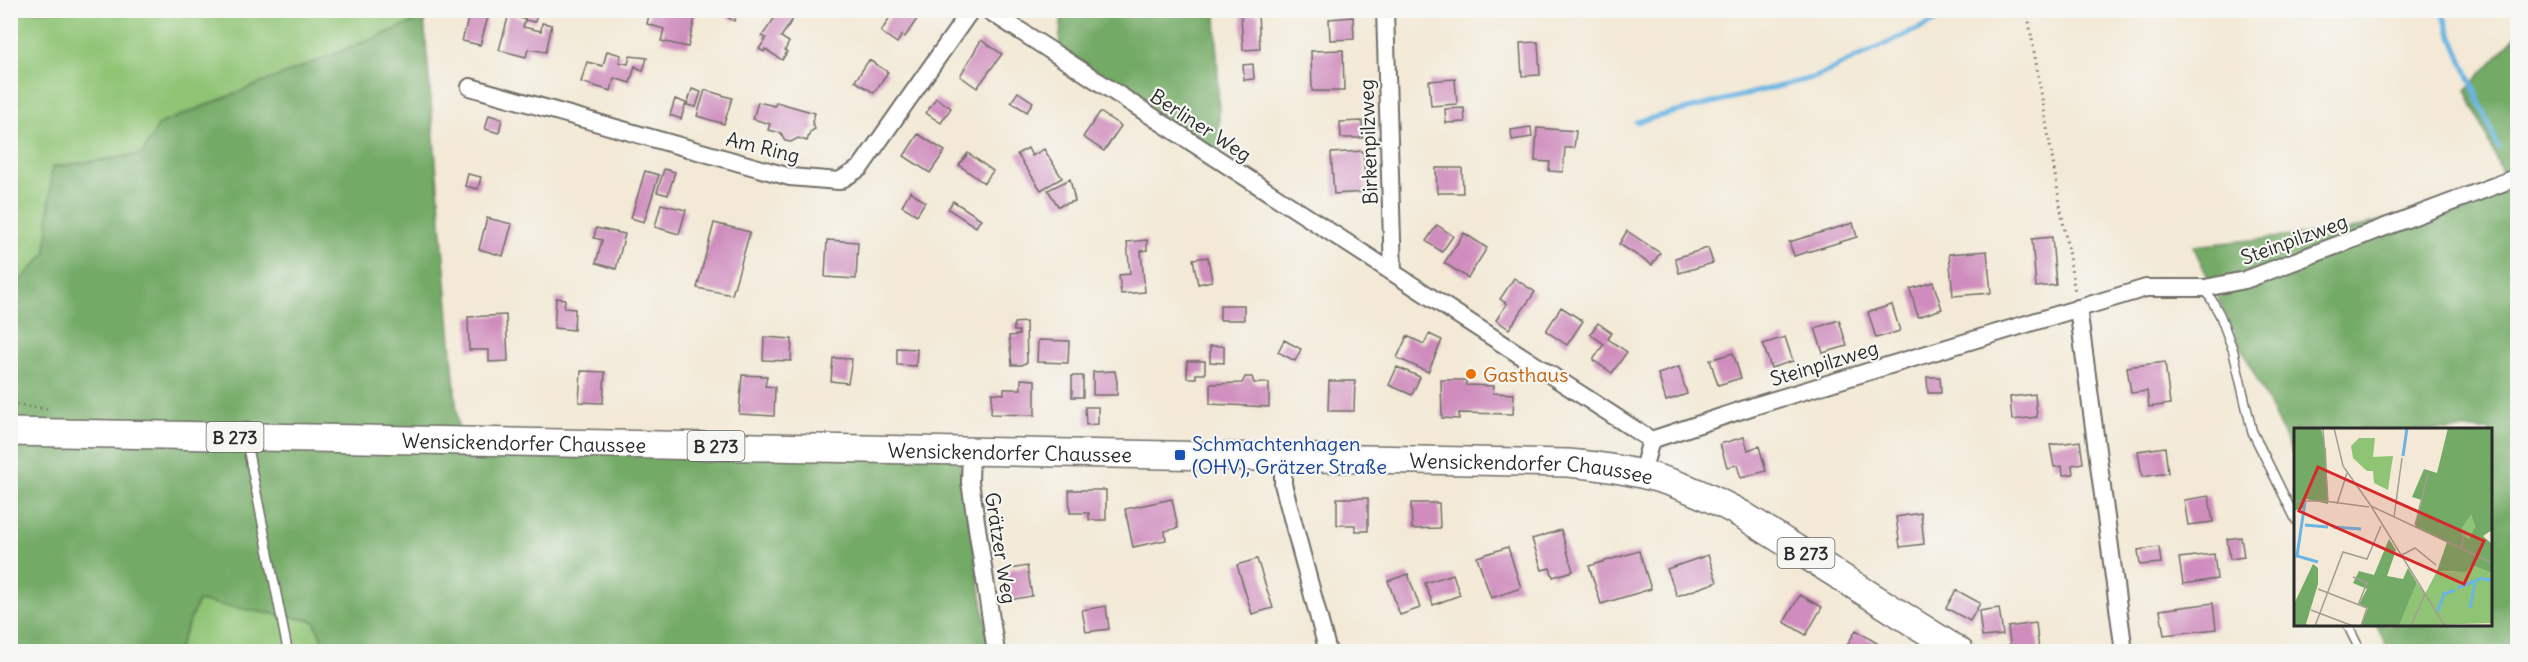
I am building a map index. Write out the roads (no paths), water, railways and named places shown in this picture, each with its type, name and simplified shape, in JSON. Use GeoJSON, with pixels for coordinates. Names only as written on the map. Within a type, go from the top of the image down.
{"type":"FeatureCollection","features":[{"type":"Feature","properties":{"kind":"main road","name":"Wensickendorfer Chaussee"},"geometry":{"type":"LineString","coordinates":[[10,432],[1568,463],[1642,473],[1708,496],[1742,514],[1960,651]]}},
{"type":"Feature","properties":{"kind":"street","name":"Am Ring"},"geometry":{"type":"LineString","coordinates":[[470,87],[790,177],[839,181],[860,168],[971,10]]}},
{"type":"Feature","properties":{"kind":"street","name":"Berliner Weg"},"geometry":{"type":"LineString","coordinates":[[988,10],[1393,273]]}},
{"type":"Feature","properties":{"kind":"street","name":"Birkenpilzweg"},"geometry":{"type":"LineString","coordinates":[[1385,10],[1393,273]]}},
{"type":"Feature","properties":{"kind":"street","name":"Steinpilzweg"},"geometry":{"type":"LineString","coordinates":[[1651,440],[1754,406],[2146,288],[2205,288],[2245,280],[2517,177]]}},
{"type":"Feature","properties":{"kind":"street"},"geometry":{"type":"LineString","coordinates":[[1393,273],[1651,440],[1642,473]]}},
{"type":"Feature","properties":{"kind":"street"},"geometry":{"type":"LineString","coordinates":[[2078,308],[2124,651]]}},
{"type":"Feature","properties":{"kind":"street","name":"Grätzer Weg"},"geometry":{"type":"LineString","coordinates":[[971,451],[969,482],[996,651]]}},
{"type":"Feature","properties":{"kind":"street"},"geometry":{"type":"LineString","coordinates":[[1283,458],[1283,484],[1328,651]]}},
{"type":"Feature","properties":{"kind":"lane"},"geometry":{"type":"LineString","coordinates":[[2205,288],[2220,315],[2233,350],[2252,431],[2294,518]]}},
{"type":"Feature","properties":{"kind":"lane"},"geometry":{"type":"LineString","coordinates":[[245,437],[288,651]]}},
{"type":"Feature","properties":{"kind":"lane"},"geometry":{"type":"LineString","coordinates":[[2348,626],[2361,651]]}},
{"type":"Feature","properties":{"kind":"waterway"},"geometry":{"type":"LineString","coordinates":[[1636,122],[1816,77],[1958,10]]}},
{"type":"Feature","properties":{"kind":"waterway"},"geometry":{"type":"LineString","coordinates":[[2441,10],[2498,147]]}},
{"type":"Feature","properties":{"kind":"place","name":"Gasthaus"},"geometry":{"type":"Point","coordinates":[1471,374]}},
{"type":"Feature","properties":{"kind":"place","name":"Schmachtenhagen (OHV), Grätzer Straße"},"geometry":{"type":"Point","coordinates":[1180,455]}}]}
